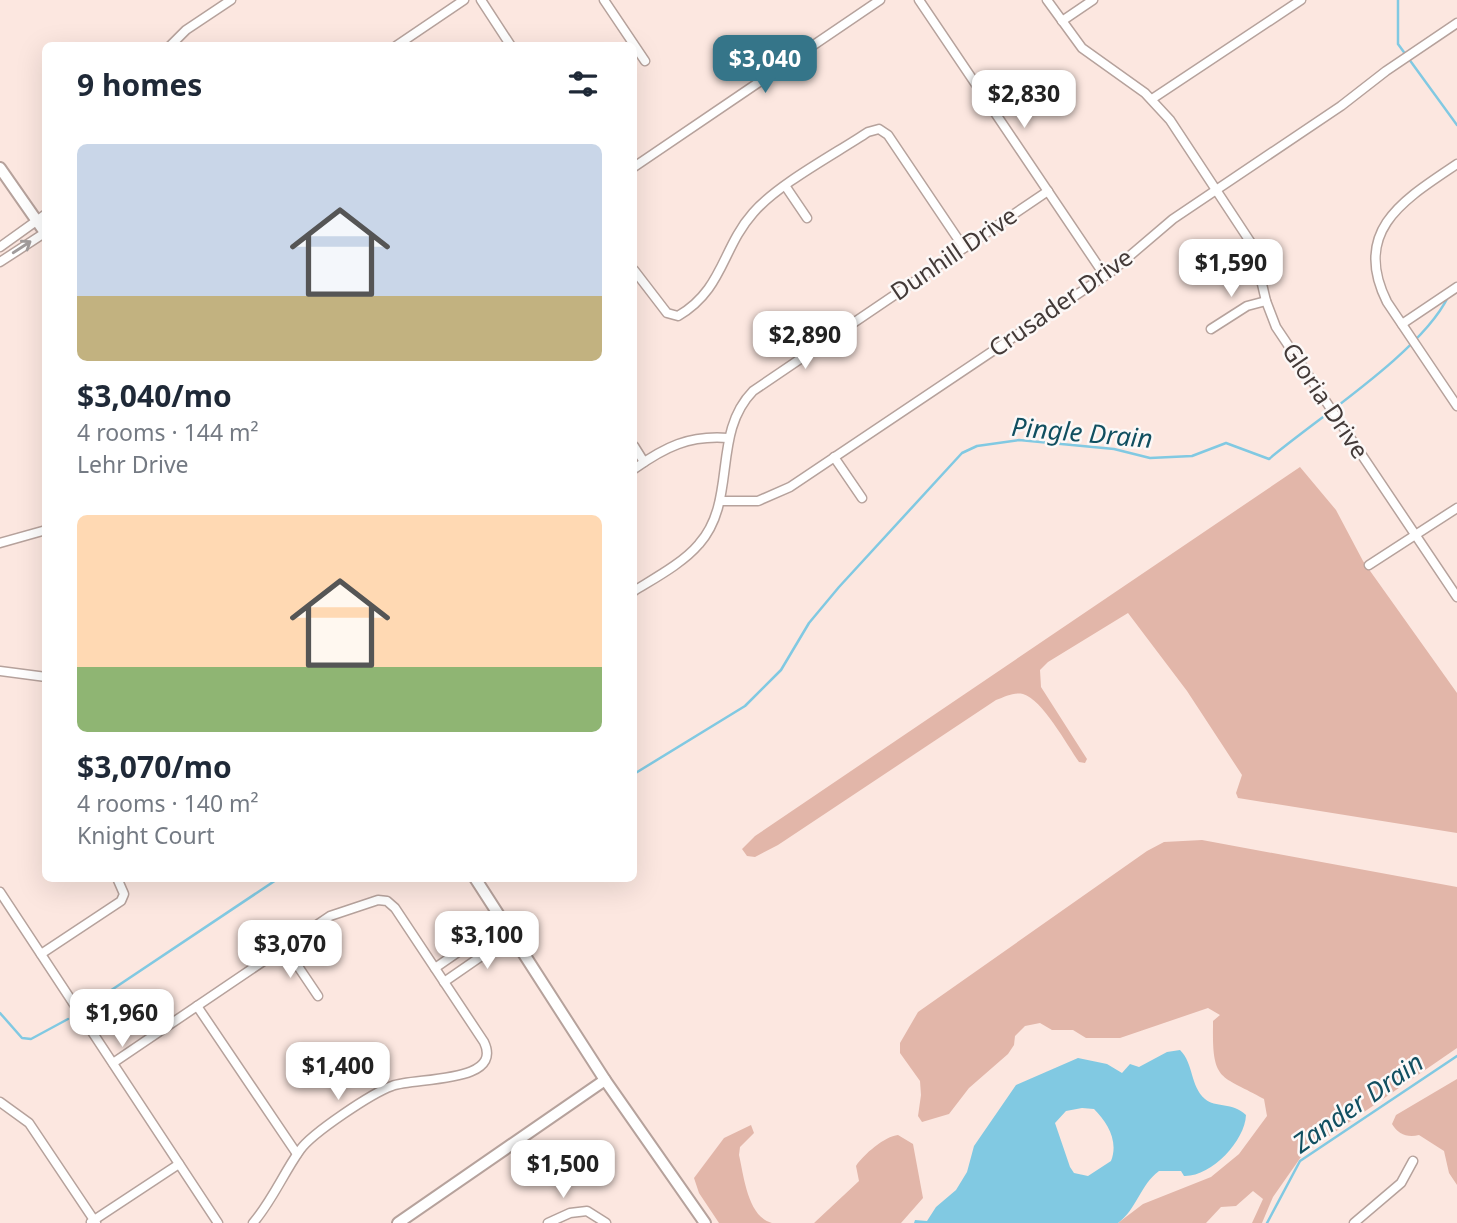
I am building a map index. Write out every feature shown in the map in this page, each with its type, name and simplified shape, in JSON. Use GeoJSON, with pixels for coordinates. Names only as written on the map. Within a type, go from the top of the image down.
{"type":"FeatureCollection","features":[{"type":"Feature","properties":{"kind":"street"},"geometry":{"type":"LineString","coordinates":[[174,42],[186,30],[231,0]]}},
{"type":"Feature","properties":{"kind":"street"},"geometry":{"type":"LineString","coordinates":[[403,42],[464,0]]}},
{"type":"Feature","properties":{"kind":"street"},"geometry":{"type":"LineString","coordinates":[[481,0],[508,42]]}},
{"type":"Feature","properties":{"kind":"street"},"geometry":{"type":"LineString","coordinates":[[604,0],[632,42]]}},
{"type":"Feature","properties":{"kind":"street"},"geometry":{"type":"LineString","coordinates":[[637,165],[880,0]]}},
{"type":"Feature","properties":{"kind":"street"},"geometry":{"type":"LineString","coordinates":[[919,0],[1105,276]]}},
{"type":"Feature","properties":{"kind":"street","name":"Gloria Drive"},"geometry":{"type":"LineString","coordinates":[[1047,0],[1089,55],[1152,99],[1170,120],[1253,246],[1266,301],[1281,335],[1457,597]]}},
{"type":"Feature","properties":{"kind":"street"},"geometry":{"type":"LineString","coordinates":[[1062,21],[1093,0]]}},
{"type":"Feature","properties":{"kind":"street"},"geometry":{"type":"LineString","coordinates":[[1152,99],[1301,0]]}},
{"type":"Feature","properties":{"kind":"street","name":"Crusader Drive"},"geometry":{"type":"LineString","coordinates":[[720,501],[739,503],[766,499],[834,457],[1105,276],[1164,226],[1341,106],[1386,71],[1457,23]]}},
{"type":"Feature","properties":{"kind":"street"},"geometry":{"type":"LineString","coordinates":[[637,49],[645,61]]}},
{"type":"Feature","properties":{"kind":"street"},"geometry":{"type":"LineString","coordinates":[[637,274],[667,313],[675,317],[709,291],[748,218],[761,205],[868,132],[879,128],[888,135],[964,248]]}},
{"type":"Feature","properties":{"kind":"street"},"geometry":{"type":"LineString","coordinates":[[1457,164],[1400,204],[1384,224],[1376,248],[1379,283],[1402,324],[1457,406]]}},
{"type":"Feature","properties":{"kind":"street"},"geometry":{"type":"LineString","coordinates":[[0,168],[41,217],[0,247]]}},
{"type":"Feature","properties":{"kind":"street"},"geometry":{"type":"LineString","coordinates":[[786,187],[807,218]]}},
{"type":"Feature","properties":{"kind":"street","name":"Dunhill Drive"},"geometry":{"type":"LineString","coordinates":[[637,589],[699,545],[715,519],[728,438],[738,409],[761,384],[1048,191]]}},
{"type":"Feature","properties":{"kind":"street"},"geometry":{"type":"LineString","coordinates":[[0,262],[42,235]]}},
{"type":"Feature","properties":{"kind":"street"},"geometry":{"type":"LineString","coordinates":[[1402,324],[1457,288]]}},
{"type":"Feature","properties":{"kind":"street"},"geometry":{"type":"LineString","coordinates":[[1211,330],[1247,306],[1266,301]]}},
{"type":"Feature","properties":{"kind":"street"},"geometry":{"type":"LineString","coordinates":[[637,467],[688,439],[728,438]]}},
{"type":"Feature","properties":{"kind":"street"},"geometry":{"type":"LineString","coordinates":[[637,451],[644,462]]}},
{"type":"Feature","properties":{"kind":"street"},"geometry":{"type":"LineString","coordinates":[[834,457],[862,498]]}},
{"type":"Feature","properties":{"kind":"street"},"geometry":{"type":"LineString","coordinates":[[1369,565],[1457,508]]}},
{"type":"Feature","properties":{"kind":"street"},"geometry":{"type":"LineString","coordinates":[[0,543],[42,531]]}},
{"type":"Feature","properties":{"kind":"street"},"geometry":{"type":"LineString","coordinates":[[0,671],[42,676]]}},
{"type":"Feature","properties":{"kind":"street"},"geometry":{"type":"LineString","coordinates":[[41,954],[121,901],[124,894],[119,882]]}},
{"type":"Feature","properties":{"kind":"street"},"geometry":{"type":"LineString","coordinates":[[478,882],[605,1080],[705,1223]]}},
{"type":"Feature","properties":{"kind":"street"},"geometry":{"type":"LineString","coordinates":[[0,892],[218,1223]]}},
{"type":"Feature","properties":{"kind":"street"},"geometry":{"type":"LineString","coordinates":[[113,1063],[337,912],[372,901],[387,901],[395,908],[484,1042],[487,1057],[482,1066],[461,1075],[409,1082],[384,1089],[314,1137],[297,1154],[253,1223]]}},
{"type":"Feature","properties":{"kind":"street"},"geometry":{"type":"LineString","coordinates":[[435,968],[503,921]]}},
{"type":"Feature","properties":{"kind":"street"},"geometry":{"type":"LineString","coordinates":[[444,982],[512,935]]}},
{"type":"Feature","properties":{"kind":"street"},"geometry":{"type":"LineString","coordinates":[[285,947],[318,996]]}},
{"type":"Feature","properties":{"kind":"street"},"geometry":{"type":"LineString","coordinates":[[197,1006],[297,1154]]}},
{"type":"Feature","properties":{"kind":"street"},"geometry":{"type":"LineString","coordinates":[[398,1223],[605,1080]]}},
{"type":"Feature","properties":{"kind":"street"},"geometry":{"type":"LineString","coordinates":[[0,1102],[29,1123],[93,1222],[179,1164]]}},
{"type":"Feature","properties":{"kind":"street"},"geometry":{"type":"LineString","coordinates":[[1354,1223],[1401,1183],[1413,1161]]}},
{"type":"Feature","properties":{"kind":"street"},"geometry":{"type":"LineString","coordinates":[[548,1223],[560,1216],[587,1211],[606,1223]]}},
{"type":"Feature","properties":{"kind":"shaded area"},"geometry":{"type":"Polygon","coordinates":[[[1300,467],[1336,510],[1363,561],[1457,693],[1457,833],[1238,798],[1236,793],[1242,775],[1187,691],[1128,613],[1048,662],[1040,670],[1041,687],[1087,759],[1085,763],[1079,762],[1038,704],[1023,694],[1012,694],[996,700],[778,845],[755,857],[747,856],[742,849],[755,836],[1300,467]]]}},
{"type":"Feature","properties":{"kind":"shaded area"},"geometry":{"type":"Polygon","coordinates":[[[1202,840],[1457,887],[1457,1048],[1303,1154],[1273,1197],[1262,1223],[1252,1223],[1263,1199],[1253,1191],[1236,1206],[1221,1207],[1206,1223],[1118,1223],[1143,1204],[1211,1177],[1239,1154],[1267,1116],[1264,1099],[1229,1080],[1218,1068],[1213,1045],[1213,1021],[1220,1015],[1208,1008],[1120,1038],[1086,1038],[1073,1030],[1052,1030],[1040,1023],[1025,1026],[1015,1036],[1014,1045],[1008,1054],[969,1088],[949,1114],[922,1122],[918,1116],[920,1081],[900,1053],[900,1043],[918,1012],[1147,851],[1164,842],[1202,840]]]}},
{"type":"Feature","properties":{"kind":"shaded area"},"geometry":{"type":"Polygon","coordinates":[[[1457,1079],[1457,1185],[1449,1173],[1444,1151],[1419,1135],[1403,1134],[1392,1124],[1396,1115],[1457,1079]]]}},
{"type":"Feature","properties":{"kind":"shaded area"},"geometry":{"type":"Polygon","coordinates":[[[751,1125],[754,1133],[740,1147],[743,1174],[752,1205],[757,1213],[772,1223],[719,1223],[699,1193],[694,1178],[724,1138],[751,1125]]]}},
{"type":"Feature","properties":{"kind":"shaded area"},"geometry":{"type":"Polygon","coordinates":[[[898,1135],[913,1144],[923,1198],[901,1223],[814,1223],[859,1181],[856,1166],[864,1157],[881,1142],[898,1135]]]}},
{"type":"Feature","properties":{"kind":"water"},"geometry":{"type":"Polygon","coordinates":[[[1180,1050],[1188,1062],[1200,1094],[1205,1099],[1236,1108],[1246,1115],[1240,1136],[1233,1146],[1225,1156],[1205,1171],[1184,1176],[1181,1171],[1159,1171],[1118,1223],[914,1223],[915,1220],[927,1221],[936,1207],[956,1190],[967,1172],[974,1146],[1016,1085],[1078,1058],[1107,1064],[1122,1073],[1130,1064],[1139,1067],[1167,1052],[1180,1050]],[[1094,1109],[1066,1111],[1055,1123],[1070,1167],[1074,1173],[1088,1176],[1111,1161],[1114,1146],[1110,1132],[1094,1109]]]}},
{"type":"Feature","properties":{"kind":"waterway","name":"Pingle Drain"},"geometry":{"type":"LineString","coordinates":[[1398,0],[1398,44],[1457,125]]}},
{"type":"Feature","properties":{"kind":"waterway","name":"Pingle Drain"},"geometry":{"type":"LineString","coordinates":[[637,772],[745,706],[781,670],[809,623],[839,587],[962,453],[977,446],[1019,440],[1114,449],[1150,458],[1192,456],[1226,443],[1269,459],[1393,361],[1435,318],[1448,297]]}},
{"type":"Feature","properties":{"kind":"waterway","name":"Pingle Drain"},"geometry":{"type":"LineString","coordinates":[[89,1005],[273,882]]}},
{"type":"Feature","properties":{"kind":"waterway","name":"Pingle Drain"},"geometry":{"type":"LineString","coordinates":[[0,1013],[22,1038],[31,1039],[68,1019]]}},
{"type":"Feature","properties":{"kind":"waterway","name":"Zander Drain"},"geometry":{"type":"LineString","coordinates":[[1267,1223],[1300,1161],[1457,1056]]}}]}
